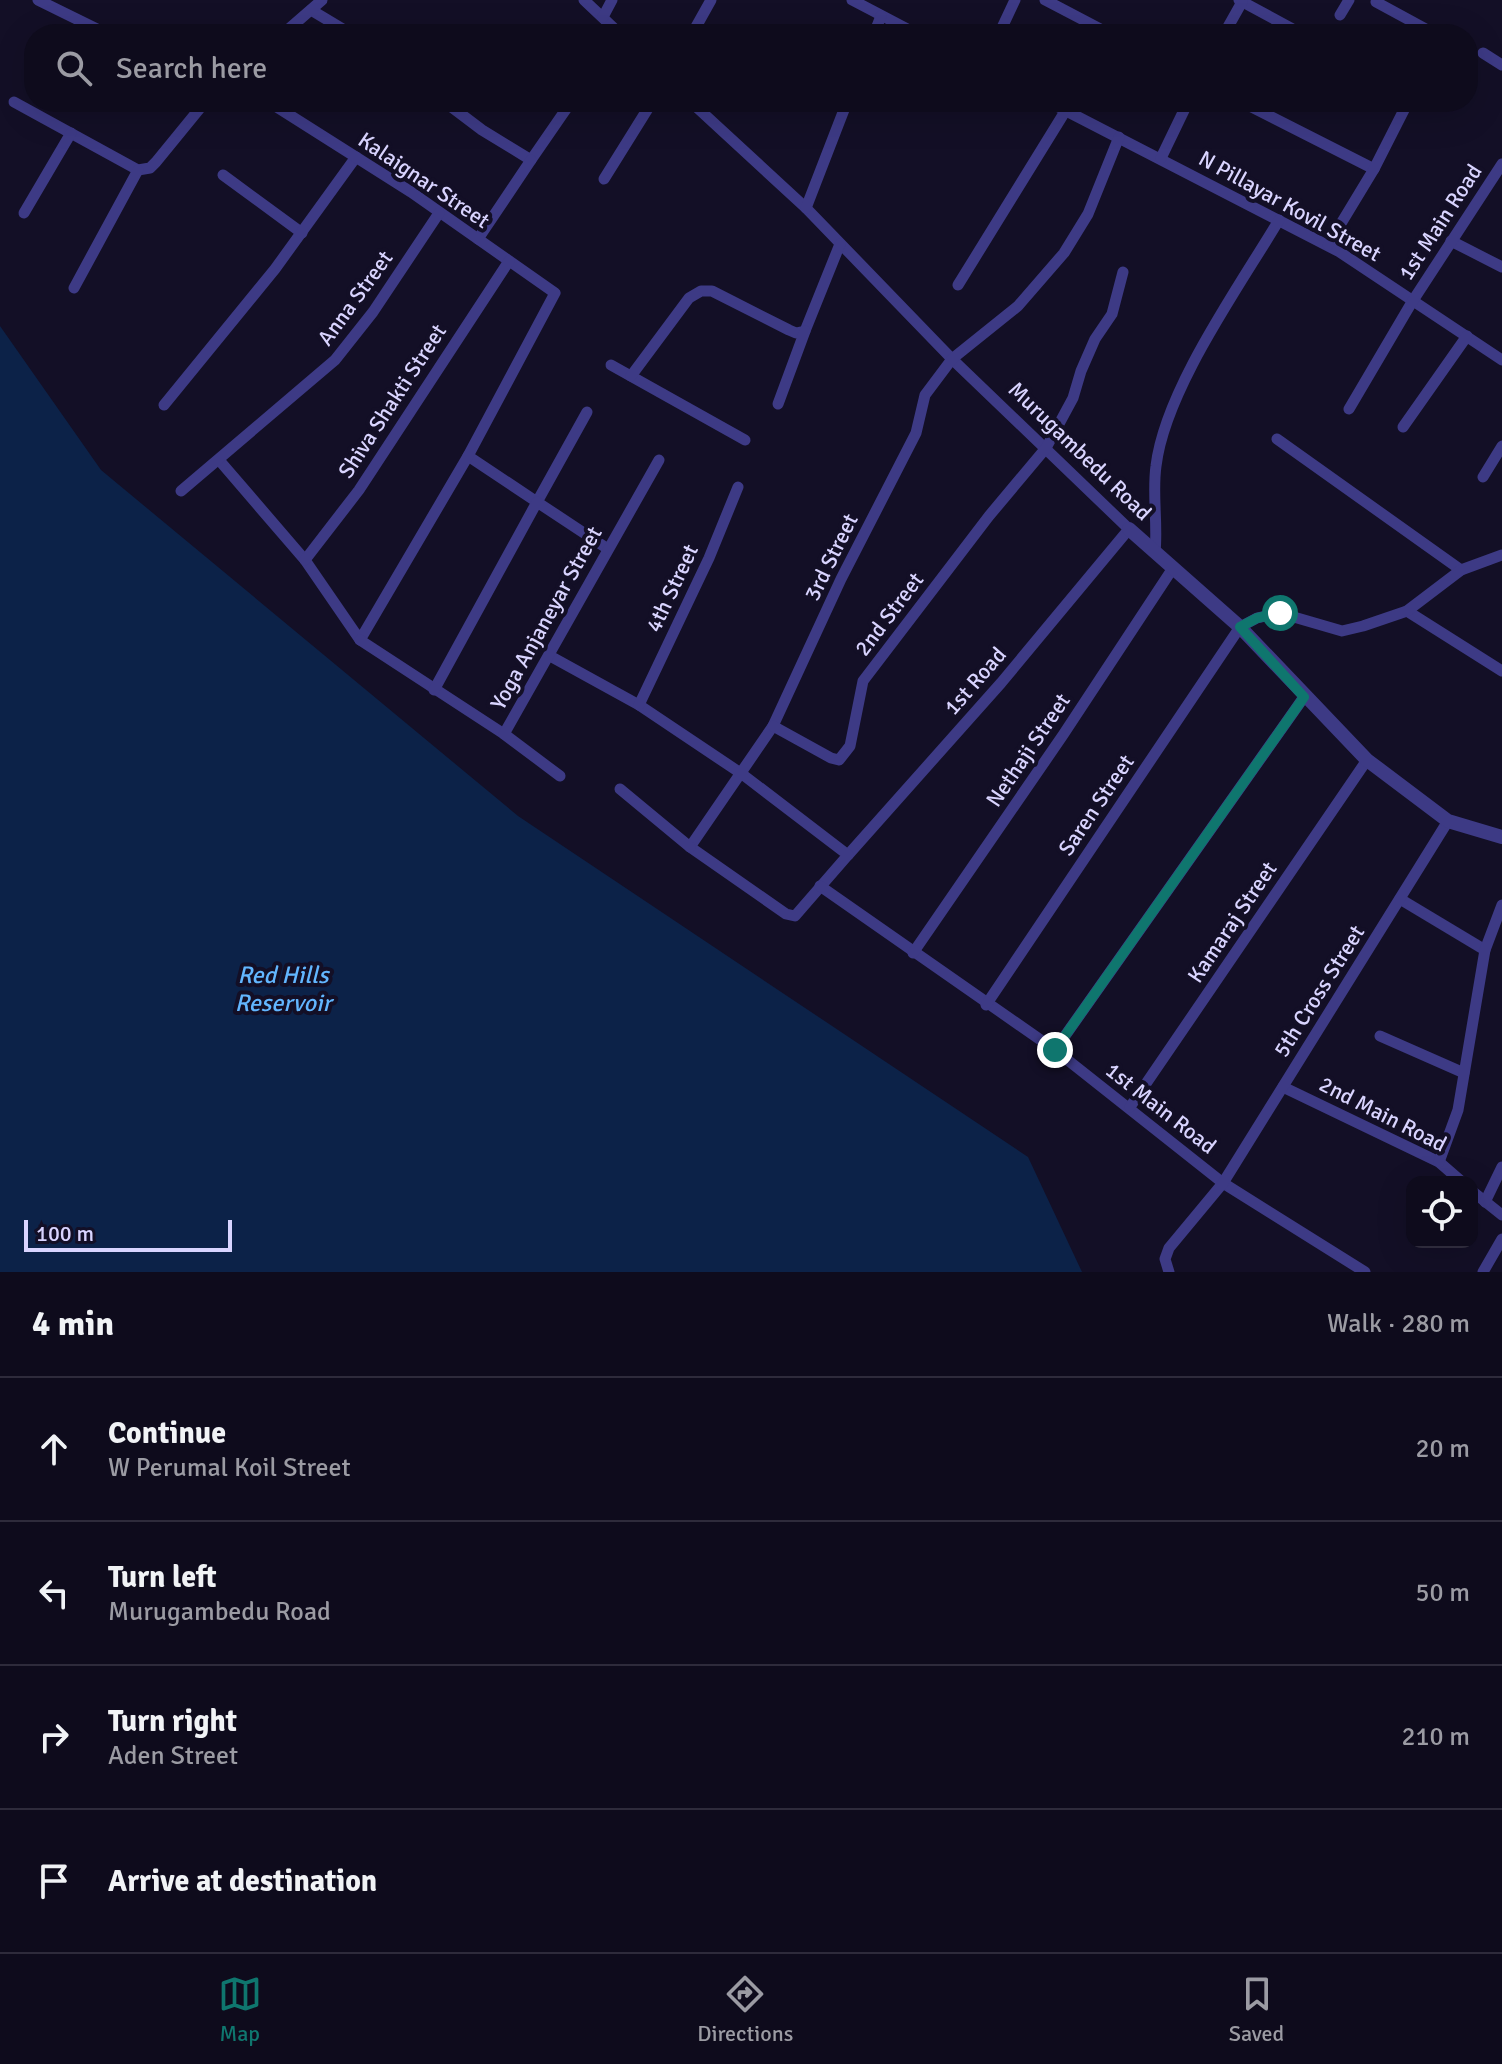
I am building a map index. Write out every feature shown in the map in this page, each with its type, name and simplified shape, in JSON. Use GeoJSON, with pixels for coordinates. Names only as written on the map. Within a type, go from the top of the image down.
{"type":"FeatureCollection","features":[{"type":"Feature","properties":{"kind":"street"},"geometry":{"type":"LineString","coordinates":[[38,0],[87,24]]}},
{"type":"Feature","properties":{"kind":"street"},"geometry":{"type":"LineString","coordinates":[[295,24],[322,0]]}},
{"type":"Feature","properties":{"kind":"street"},"geometry":{"type":"LineString","coordinates":[[584,0],[610,24]]}},
{"type":"Feature","properties":{"kind":"street"},"geometry":{"type":"LineString","coordinates":[[603,17],[612,0]]}},
{"type":"Feature","properties":{"kind":"street"},"geometry":{"type":"LineString","coordinates":[[698,24],[711,0]]}},
{"type":"Feature","properties":{"kind":"street"},"geometry":{"type":"LineString","coordinates":[[852,0],[897,24]]}},
{"type":"Feature","properties":{"kind":"street"},"geometry":{"type":"LineString","coordinates":[[1004,24],[1015,0]]}},
{"type":"Feature","properties":{"kind":"street"},"geometry":{"type":"LineString","coordinates":[[1045,0],[1091,24]]}},
{"type":"Feature","properties":{"kind":"street"},"geometry":{"type":"LineString","coordinates":[[1340,15],[1349,0]]}},
{"type":"Feature","properties":{"kind":"street"},"geometry":{"type":"LineString","coordinates":[[1229,24],[1240,1],[1283,24]]}},
{"type":"Feature","properties":{"kind":"street"},"geometry":{"type":"LineString","coordinates":[[1376,2],[1417,24]]}},
{"type":"Feature","properties":{"kind":"street"},"geometry":{"type":"LineString","coordinates":[[311,10],[334,24]]}},
{"type":"Feature","properties":{"kind":"street"},"geometry":{"type":"LineString","coordinates":[[878,24],[881,16]]}},
{"type":"Feature","properties":{"kind":"street"},"geometry":{"type":"LineString","coordinates":[[1483,53],[1502,65]]}},
{"type":"Feature","properties":{"kind":"street"},"geometry":{"type":"LineString","coordinates":[[14,102],[24,107]]}},
{"type":"Feature","properties":{"kind":"street"},"geometry":{"type":"LineString","coordinates":[[32,112],[138,170],[150,168],[197,112]]}},
{"type":"Feature","properties":{"kind":"street","name":"Kalaignar Street"},"geometry":{"type":"LineString","coordinates":[[285,112],[555,293],[468,456]]}},
{"type":"Feature","properties":{"kind":"street"},"geometry":{"type":"LineString","coordinates":[[458,112],[531,160]]}},
{"type":"Feature","properties":{"kind":"street"},"geometry":{"type":"LineString","coordinates":[[478,239],[564,112]]}},
{"type":"Feature","properties":{"kind":"street"},"geometry":{"type":"LineString","coordinates":[[604,179],[646,112]]}},
{"type":"Feature","properties":{"kind":"street","name":"Murugambedu Road"},"geometry":{"type":"LineString","coordinates":[[702,112],[806,208],[952,359],[1129,529],[1240,627],[1367,760],[1448,821]]}},
{"type":"Feature","properties":{"kind":"street"},"geometry":{"type":"LineString","coordinates":[[806,208],[843,112]]}},
{"type":"Feature","properties":{"kind":"street"},"geometry":{"type":"LineString","coordinates":[[958,285],[1065,112]]}},
{"type":"Feature","properties":{"kind":"street","name":"N Pillayar Kovil Street"},"geometry":{"type":"LineString","coordinates":[[1070,112],[1328,245],[1412,302],[1439,315],[1502,360]]}},
{"type":"Feature","properties":{"kind":"street"},"geometry":{"type":"LineString","coordinates":[[1161,158],[1183,112]]}},
{"type":"Feature","properties":{"kind":"street"},"geometry":{"type":"LineString","coordinates":[[1262,112],[1374,169]]}},
{"type":"Feature","properties":{"kind":"street"},"geometry":{"type":"LineString","coordinates":[[1328,245],[1374,169],[1403,112]]}},
{"type":"Feature","properties":{"kind":"street"},"geometry":{"type":"LineString","coordinates":[[24,213],[71,133]]}},
{"type":"Feature","properties":{"kind":"street","name":"3rd Street"},"geometry":{"type":"LineString","coordinates":[[690,847],[773,726],[841,579],[916,433],[925,395],[952,359],[1018,306],[1064,253],[1088,214],[1119,137]]}},
{"type":"Feature","properties":{"kind":"street"},"geometry":{"type":"LineString","coordinates":[[164,405],[302,233],[356,157]]}},
{"type":"Feature","properties":{"kind":"street","name":"1st Main Road"},"geometry":{"type":"LineString","coordinates":[[1349,409],[1412,302],[1502,164]]}},
{"type":"Feature","properties":{"kind":"street"},"geometry":{"type":"LineString","coordinates":[[74,288],[138,170]]}},
{"type":"Feature","properties":{"kind":"street"},"geometry":{"type":"LineString","coordinates":[[223,175],[302,233]]}},
{"type":"Feature","properties":{"kind":"street","name":"Anna Street"},"geometry":{"type":"LineString","coordinates":[[181,491],[335,360],[373,312],[439,213]]}},
{"type":"Feature","properties":{"kind":"street"},"geometry":{"type":"LineString","coordinates":[[1155,552],[1156,466],[1171,409],[1195,362],[1279,220]]}},
{"type":"Feature","properties":{"kind":"street"},"geometry":{"type":"LineString","coordinates":[[1451,241],[1502,267]]}},
{"type":"Feature","properties":{"kind":"street"},"geometry":{"type":"LineString","coordinates":[[778,404],[840,244]]}},
{"type":"Feature","properties":{"kind":"street","name":"Shiva Shakti Street"},"geometry":{"type":"LineString","coordinates":[[305,560],[359,490],[509,261]]}},
{"type":"Feature","properties":{"kind":"street"},"geometry":{"type":"LineString","coordinates":[[1046,448],[1073,398],[1095,339],[1112,314],[1123,272]]}},
{"type":"Feature","properties":{"kind":"street"},"geometry":{"type":"LineString","coordinates":[[631,376],[689,298],[701,291],[712,291],[796,333],[805,331]]}},
{"type":"Feature","properties":{"kind":"street"},"geometry":{"type":"LineString","coordinates":[[1403,427],[1467,336]]}},
{"type":"Feature","properties":{"kind":"street"},"geometry":{"type":"LineString","coordinates":[[611,365],[745,440]]}},
{"type":"Feature","properties":{"kind":"street"},"geometry":{"type":"LineString","coordinates":[[434,690],[587,412]]}},
{"type":"Feature","properties":{"kind":"street"},"geometry":{"type":"LineString","coordinates":[[1277,439],[1461,570]]}},
{"type":"Feature","properties":{"kind":"street"},"geometry":{"type":"LineString","coordinates":[[1483,477],[1502,446]]}},
{"type":"Feature","properties":{"kind":"street","name":"2nd Street"},"geometry":{"type":"LineString","coordinates":[[773,726],[831,758],[839,760],[845,756],[850,746],[863,681],[989,516],[1046,448]]}},
{"type":"Feature","properties":{"kind":"street"},"geometry":{"type":"LineString","coordinates":[[360,640],[468,456],[608,549]]}},
{"type":"Feature","properties":{"kind":"street"},"geometry":{"type":"LineString","coordinates":[[219,460],[305,560],[360,640],[504,734]]}},
{"type":"Feature","properties":{"kind":"street","name":"Yoga Anjaneyar Street"},"geometry":{"type":"LineString","coordinates":[[560,776],[504,734],[659,460]]}},
{"type":"Feature","properties":{"kind":"street","name":"4th Street"},"geometry":{"type":"LineString","coordinates":[[639,705],[709,558],[738,487]]}},
{"type":"Feature","properties":{"kind":"street","name":"1st Road"},"geometry":{"type":"LineString","coordinates":[[690,847],[790,916],[795,916],[1001,683],[1129,529]]}},
{"type":"Feature","properties":{"kind":"street"},"geometry":{"type":"LineString","coordinates":[[1240,627],[1257,618],[1280,613],[1342,631],[1407,611],[1461,570],[1502,555]]}},
{"type":"Feature","properties":{"kind":"street","name":"Nethaji Street"},"geometry":{"type":"LineString","coordinates":[[913,953],[1173,568]]}},
{"type":"Feature","properties":{"kind":"street"},"geometry":{"type":"LineString","coordinates":[[1407,611],[1502,671]]}},
{"type":"Feature","properties":{"kind":"street","name":"Saren Street"},"geometry":{"type":"LineString","coordinates":[[986,1005],[1240,627]]}},
{"type":"Feature","properties":{"kind":"street"},"geometry":{"type":"LineString","coordinates":[[550,656],[639,705],[742,774],[848,855]]}},
{"type":"Feature","properties":{"kind":"street"},"geometry":{"type":"LineString","coordinates":[[1055,1050],[1304,697]]}},
{"type":"Feature","properties":{"kind":"street","name":"Kamaraj Street"},"geometry":{"type":"LineString","coordinates":[[1130,1107],[1367,760]]}},
{"type":"Feature","properties":{"kind":"street"},"geometry":{"type":"LineString","coordinates":[[620,789],[690,847]]}},
{"type":"Feature","properties":{"kind":"street"},"geometry":{"type":"LineString","coordinates":[[1448,821],[1502,837]]}},
{"type":"Feature","properties":{"kind":"street","name":"5th Cross Street"},"geometry":{"type":"LineString","coordinates":[[1169,1272],[1165,1259],[1169,1248],[1223,1183],[1448,821]]}},
{"type":"Feature","properties":{"kind":"street","name":"1st Main Road"},"geometry":{"type":"LineString","coordinates":[[820,886],[986,1005],[1055,1050],[1223,1183],[1365,1272]]}},
{"type":"Feature","properties":{"kind":"street"},"geometry":{"type":"LineString","coordinates":[[1400,899],[1485,950]]}},
{"type":"Feature","properties":{"kind":"street"},"geometry":{"type":"LineString","coordinates":[[1439,1162],[1458,1110],[1485,950],[1502,905]]}},
{"type":"Feature","properties":{"kind":"street"},"geometry":{"type":"LineString","coordinates":[[1380,1036],[1464,1073]]}},
{"type":"Feature","properties":{"kind":"street","name":"2nd Main Road"},"geometry":{"type":"LineString","coordinates":[[1283,1087],[1439,1162],[1455,1176]]}},
{"type":"Feature","properties":{"kind":"street"},"geometry":{"type":"LineString","coordinates":[[1485,1202],[1502,1167]]}},
{"type":"Feature","properties":{"kind":"street"},"geometry":{"type":"LineString","coordinates":[[1478,1196],[1502,1215]]}},
{"type":"Feature","properties":{"kind":"street"},"geometry":{"type":"LineString","coordinates":[[1483,1272],[1502,1239]]}},
{"type":"Feature","properties":{"kind":"water","name":"Red Hills Reservoir"},"geometry":{"type":"Polygon","coordinates":[[[0,326],[101,470],[518,816],[1028,1157],[1082,1272],[0,1272],[0,326]]]}},
{"type":"Feature","properties":{"kind":"route"},"geometry":{"type":"LineString","coordinates":[[1055,1050],[1304,697],[1240,627],[1257,618],[1280,613]]}}]}
